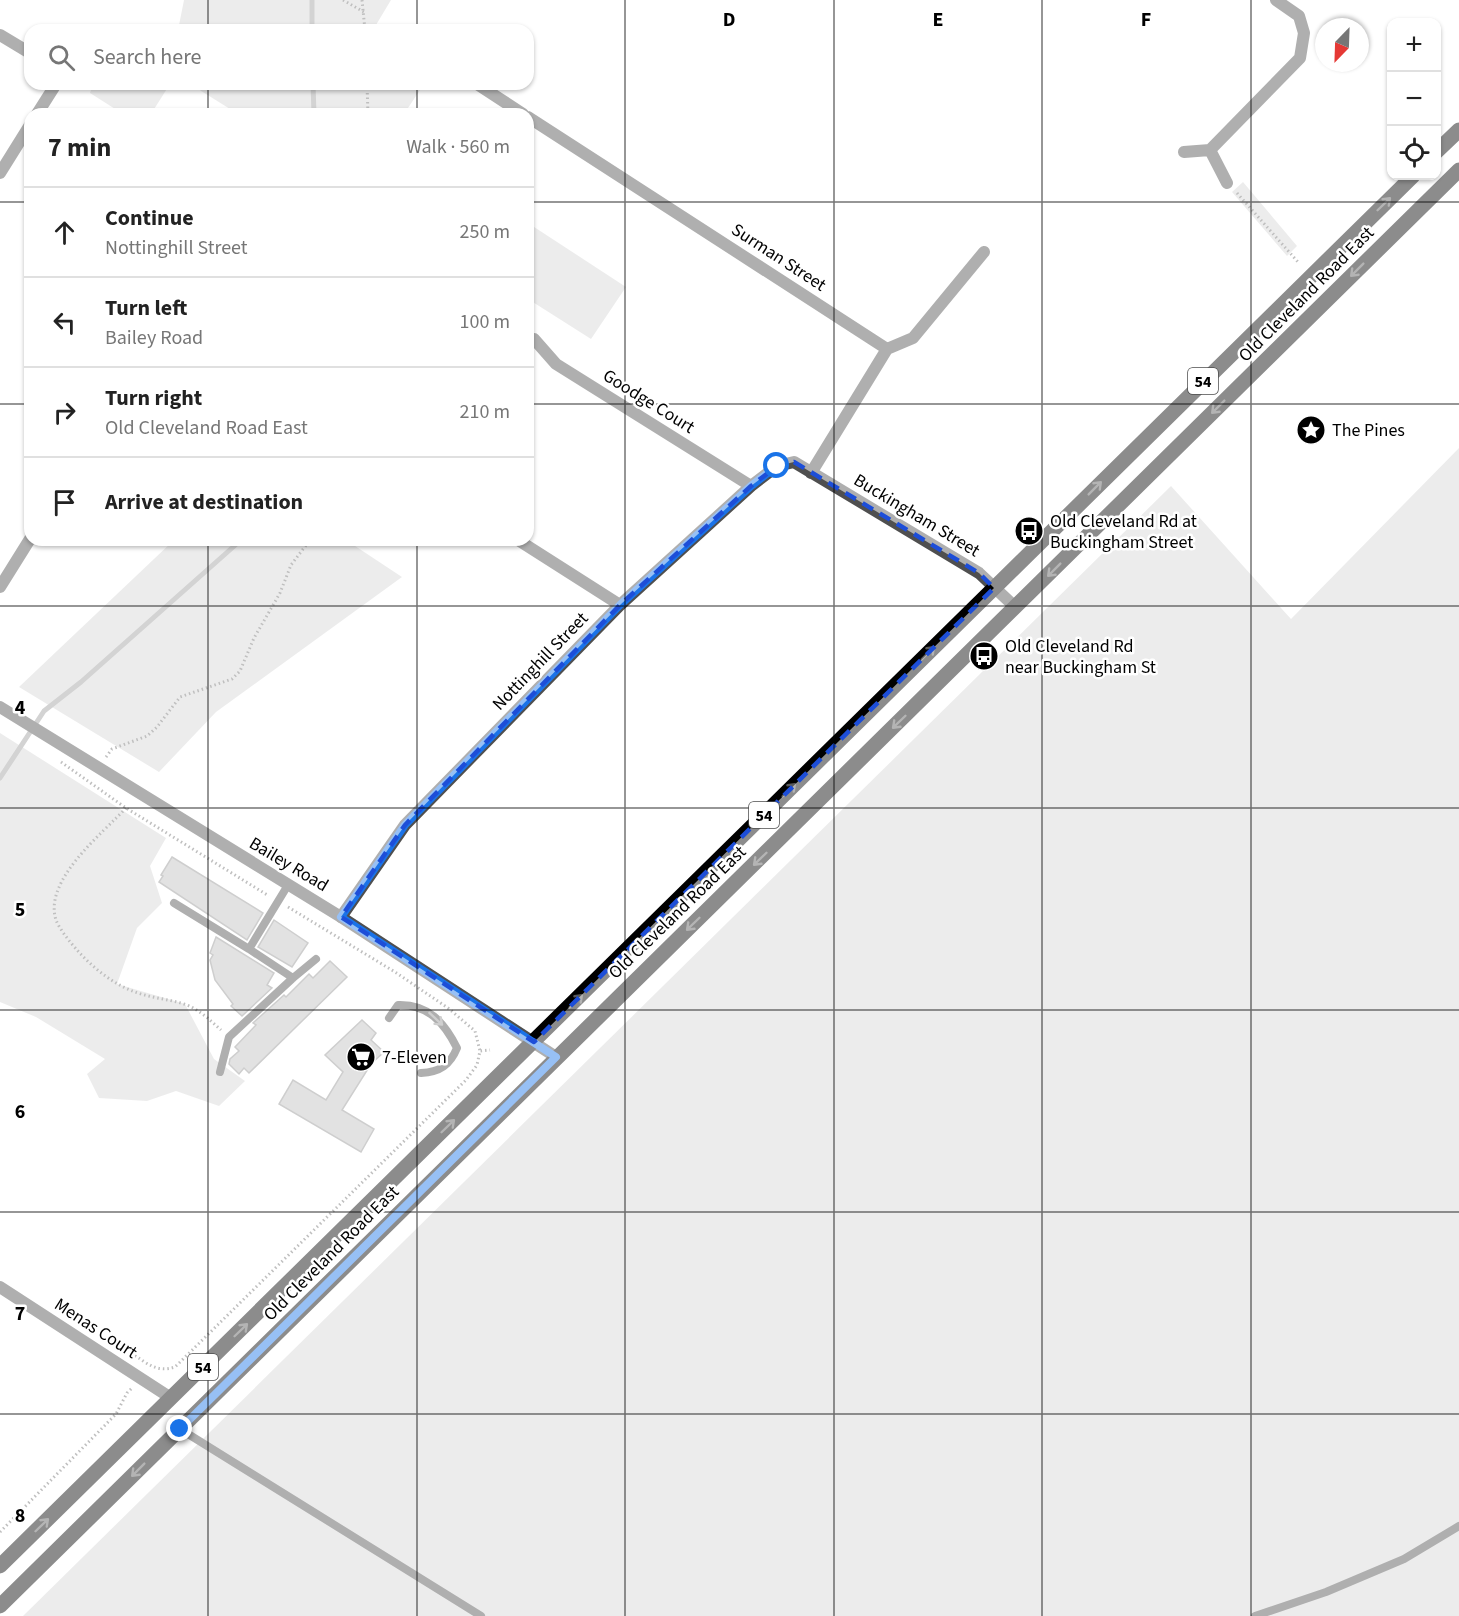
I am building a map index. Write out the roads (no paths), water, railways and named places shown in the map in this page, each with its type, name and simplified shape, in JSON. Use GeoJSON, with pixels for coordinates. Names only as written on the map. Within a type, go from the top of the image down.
{"type":"FeatureCollection","features":[{"type":"Feature","properties":{"kind":"main road"},"geometry":{"type":"LineString","coordinates":[[1441,148],[1459,130]]}},
{"type":"Feature","properties":{"kind":"main road","name":"Old Cleveland Road East"},"geometry":{"type":"LineString","coordinates":[[0,1606],[1459,171]]}},
{"type":"Feature","properties":{"kind":"main road","name":"Old Cleveland Road East"},"geometry":{"type":"LineString","coordinates":[[0,1566],[1409,180]]}},
{"type":"Feature","properties":{"kind":"street"},"geometry":{"type":"LineString","coordinates":[[1184,152],[1210,150],[1300,58],[1304,33],[1299,16],[1276,0]]}},
{"type":"Feature","properties":{"kind":"street"},"geometry":{"type":"LineString","coordinates":[[0,35],[24,49]]}},
{"type":"Feature","properties":{"kind":"street"},"geometry":{"type":"LineString","coordinates":[[41,108],[52,90]]}},
{"type":"Feature","properties":{"kind":"street"},"geometry":{"type":"LineString","coordinates":[[486,90],[515,108]]}},
{"type":"Feature","properties":{"kind":"street","name":"Surman Street"},"geometry":{"type":"LineString","coordinates":[[534,121],[887,349]]}},
{"type":"Feature","properties":{"kind":"street"},"geometry":{"type":"LineString","coordinates":[[0,173],[24,135]]}},
{"type":"Feature","properties":{"kind":"street"},"geometry":{"type":"LineString","coordinates":[[1210,150],[1227,183]]}},
{"type":"Feature","properties":{"kind":"street"},"geometry":{"type":"LineString","coordinates":[[811,473],[887,349],[913,338],[984,252]]}},
{"type":"Feature","properties":{"kind":"street","name":"Goodge Court"},"geometry":{"type":"LineString","coordinates":[[534,339],[556,364],[751,486]]}},
{"type":"Feature","properties":{"kind":"street","name":"Buckingham Street"},"geometry":{"type":"LineString","coordinates":[[794,462],[979,573],[1016,608]]}},
{"type":"Feature","properties":{"kind":"street","name":"Nottinghill Street"},"geometry":{"type":"LineString","coordinates":[[341,917],[405,825],[620,605],[751,486],[777,466],[794,462]]}},
{"type":"Feature","properties":{"kind":"street"},"geometry":{"type":"LineString","coordinates":[[0,587],[26,546]]}},
{"type":"Feature","properties":{"kind":"street"},"geometry":{"type":"LineString","coordinates":[[527,546],[620,605]]}},
{"type":"Feature","properties":{"kind":"street","name":"Bailey Road"},"geometry":{"type":"LineString","coordinates":[[5,711],[341,917],[556,1057]]}},
{"type":"Feature","properties":{"kind":"street","name":"Menas Court"},"geometry":{"type":"LineString","coordinates":[[0,1287],[171,1398]]}},
{"type":"Feature","properties":{"kind":"lane"},"geometry":{"type":"LineString","coordinates":[[249,950],[288,885]]}},
{"type":"Feature","properties":{"kind":"lane"},"geometry":{"type":"LineString","coordinates":[[174,903],[293,978]]}},
{"type":"Feature","properties":{"kind":"lane"},"geometry":{"type":"LineString","coordinates":[[220,1072],[229,1037],[316,959]]}},
{"type":"Feature","properties":{"kind":"lane"},"geometry":{"type":"LineString","coordinates":[[389,1018],[398,1005],[412,1005],[428,1012],[448,1030],[457,1048],[452,1061],[435,1072],[421,1073]]}},
{"type":"Feature","properties":{"kind":"lane"},"geometry":{"type":"LineString","coordinates":[[180,1429],[481,1616]]}},
{"type":"Feature","properties":{"kind":"lane"},"geometry":{"type":"LineString","coordinates":[[1256,1616],[1326,1592],[1404,1559],[1459,1526]]}},
{"type":"Feature","properties":{"kind":"waterway"},"geometry":{"type":"LineString","coordinates":[[312,0],[312,24]]}},
{"type":"Feature","properties":{"kind":"waterway"},"geometry":{"type":"LineString","coordinates":[[313,90],[314,108]]}},
{"type":"Feature","properties":{"kind":"waterway"},"geometry":{"type":"LineString","coordinates":[[0,778],[44,711],[81,682],[234,546]]}},
{"type":"Feature","properties":{"kind":"place","name":"The Pines"},"geometry":{"type":"Point","coordinates":[1311,430]}},
{"type":"Feature","properties":{"kind":"place","name":"Old Cleveland Rd at Buckingham Street"},"geometry":{"type":"Point","coordinates":[1029,531]}},
{"type":"Feature","properties":{"kind":"place","name":"Old Cleveland Rd near Buckingham St"},"geometry":{"type":"Point","coordinates":[984,656]}},
{"type":"Feature","properties":{"kind":"place","name":"7-Eleven"},"geometry":{"type":"Point","coordinates":[361,1057]}}]}
